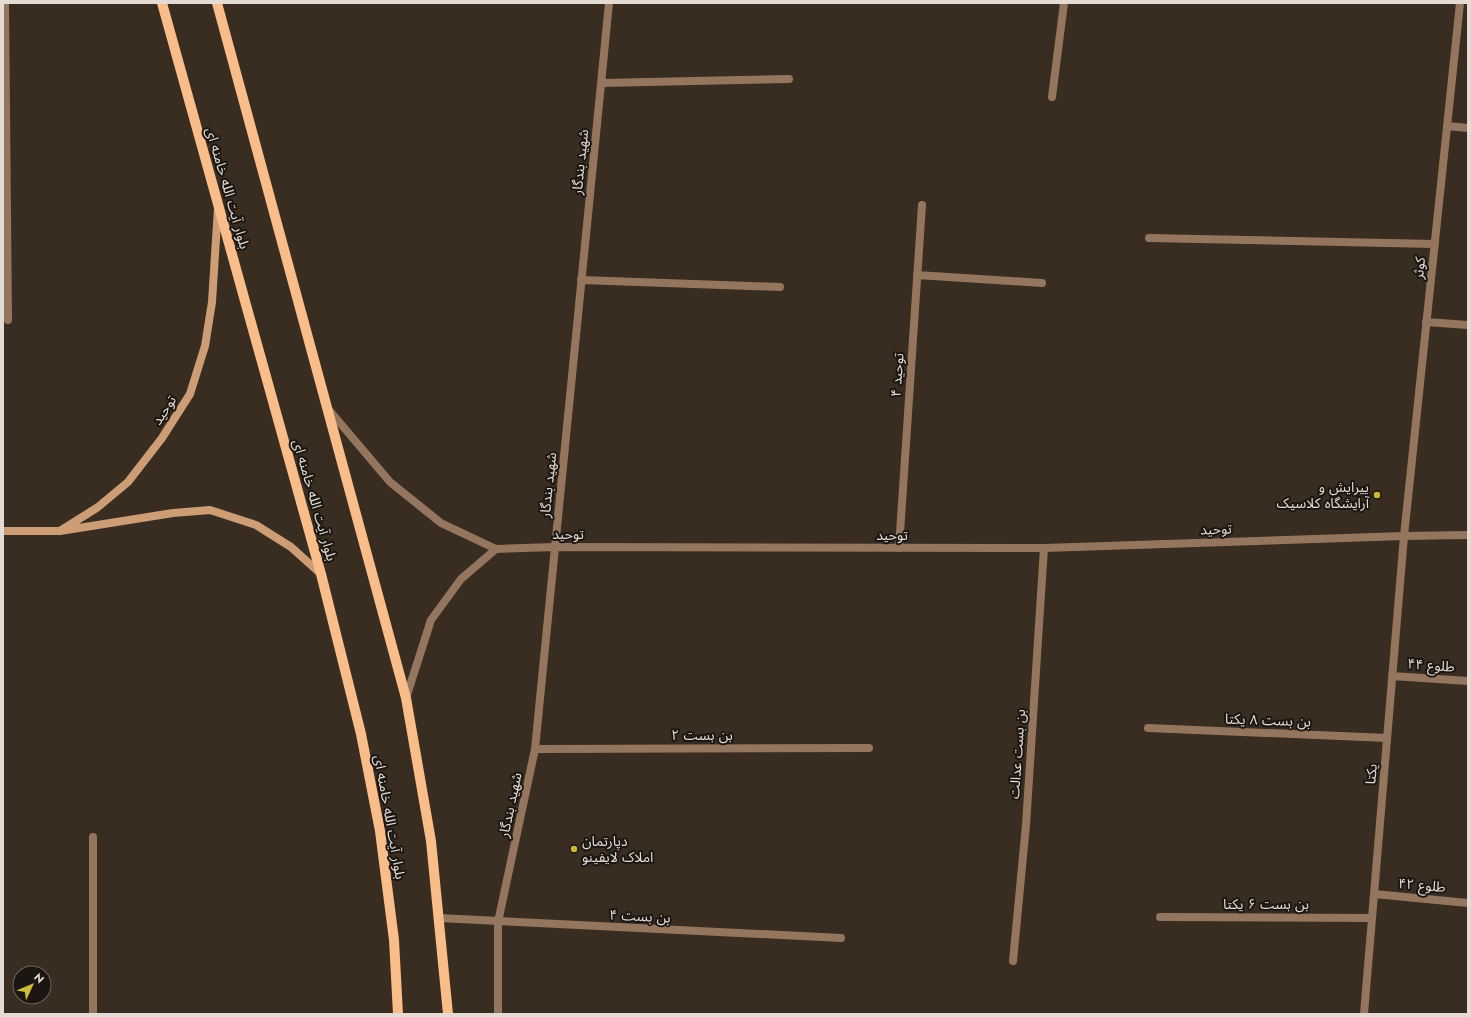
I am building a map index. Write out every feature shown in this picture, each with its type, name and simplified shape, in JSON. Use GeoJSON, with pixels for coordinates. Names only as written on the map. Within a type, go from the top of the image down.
{"type":"FeatureCollection","features":[{"type":"Feature","properties":{"kind":"main road","name":"بلوار آیت الله خامنه ای"},"geometry":{"type":"LineString","coordinates":[[162,3],[321,574],[361,734],[380,831],[394,940],[398,1014]]}},
{"type":"Feature","properties":{"kind":"main road"},"geometry":{"type":"LineString","coordinates":[[217,3],[329,410],[406,698],[431,841],[448,1014]]}},
{"type":"Feature","properties":{"kind":"main road","name":"توحید"},"geometry":{"type":"LineString","coordinates":[[60,531],[98,507],[128,482],[162,438],[190,394],[205,346],[212,302],[218,204]]}},
{"type":"Feature","properties":{"kind":"main road"},"geometry":{"type":"LineString","coordinates":[[3,531],[60,531],[173,513],[210,510],[256,525],[291,547],[321,574]]}},
{"type":"Feature","properties":{"kind":"street"},"geometry":{"type":"LineString","coordinates":[[5,3],[8,320]]}},
{"type":"Feature","properties":{"kind":"street","name":"شهید بندگار"},"geometry":{"type":"LineString","coordinates":[[498,1014],[498,922],[535,749],[609,3]]}},
{"type":"Feature","properties":{"kind":"street"},"geometry":{"type":"LineString","coordinates":[[1052,98],[1064,3]]}},
{"type":"Feature","properties":{"kind":"street","name":"کوثر"},"geometry":{"type":"LineString","coordinates":[[1404,536],[1460,3]]}},
{"type":"Feature","properties":{"kind":"street"},"geometry":{"type":"LineString","coordinates":[[601,84],[788,79]]}},
{"type":"Feature","properties":{"kind":"street"},"geometry":{"type":"LineString","coordinates":[[1447,126],[1468,128]]}},
{"type":"Feature","properties":{"kind":"street","name":"توحید ۴"},"geometry":{"type":"LineString","coordinates":[[899,548],[922,205]]}},
{"type":"Feature","properties":{"kind":"street"},"geometry":{"type":"LineString","coordinates":[[1149,238],[1435,244]]}},
{"type":"Feature","properties":{"kind":"street"},"geometry":{"type":"LineString","coordinates":[[917,275],[1042,283]]}},
{"type":"Feature","properties":{"kind":"street"},"geometry":{"type":"LineString","coordinates":[[581,280],[780,287]]}},
{"type":"Feature","properties":{"kind":"street"},"geometry":{"type":"LineString","coordinates":[[1426,322],[1468,325]]}},
{"type":"Feature","properties":{"kind":"street"},"geometry":{"type":"LineString","coordinates":[[329,410],[390,482],[441,523],[496,549],[461,579],[431,620],[406,698]]}},
{"type":"Feature","properties":{"kind":"street","name":"توحید"},"geometry":{"type":"LineString","coordinates":[[496,549],[555,547],[1044,548],[1468,535]]}},
{"type":"Feature","properties":{"kind":"street","name":"یکتا"},"geometry":{"type":"LineString","coordinates":[[1364,1014],[1404,536]]}},
{"type":"Feature","properties":{"kind":"street","name":"بن بست عدالت"},"geometry":{"type":"LineString","coordinates":[[1013,961],[1026,825],[1044,548]]}},
{"type":"Feature","properties":{"kind":"street","name":"طلوع ۴۴"},"geometry":{"type":"LineString","coordinates":[[1392,676],[1468,681]]}},
{"type":"Feature","properties":{"kind":"street","name":"بن بست ۸ یکتا"},"geometry":{"type":"LineString","coordinates":[[1148,728],[1387,738]]}},
{"type":"Feature","properties":{"kind":"street","name":"بن بست ۲"},"geometry":{"type":"LineString","coordinates":[[535,749],[869,748]]}},
{"type":"Feature","properties":{"kind":"street"},"geometry":{"type":"LineString","coordinates":[[93,837],[93,1014]]}},
{"type":"Feature","properties":{"kind":"street","name":"طلوع ۴۲"},"geometry":{"type":"LineString","coordinates":[[1374,894],[1468,903]]}},
{"type":"Feature","properties":{"kind":"street","name":"بن بست ۶ یکتا"},"geometry":{"type":"LineString","coordinates":[[1160,917],[1372,918]]}},
{"type":"Feature","properties":{"kind":"street","name":"بن بست ۴"},"geometry":{"type":"LineString","coordinates":[[439,918],[841,938]]}},
{"type":"Feature","properties":{"kind":"place","name":"پیرایش و آرایشگاه کلاسیک"},"geometry":{"type":"Point","coordinates":[1377,495]}},
{"type":"Feature","properties":{"kind":"place","name":"دپارتمان املاک لایفینو"},"geometry":{"type":"Point","coordinates":[574,849]}}]}
